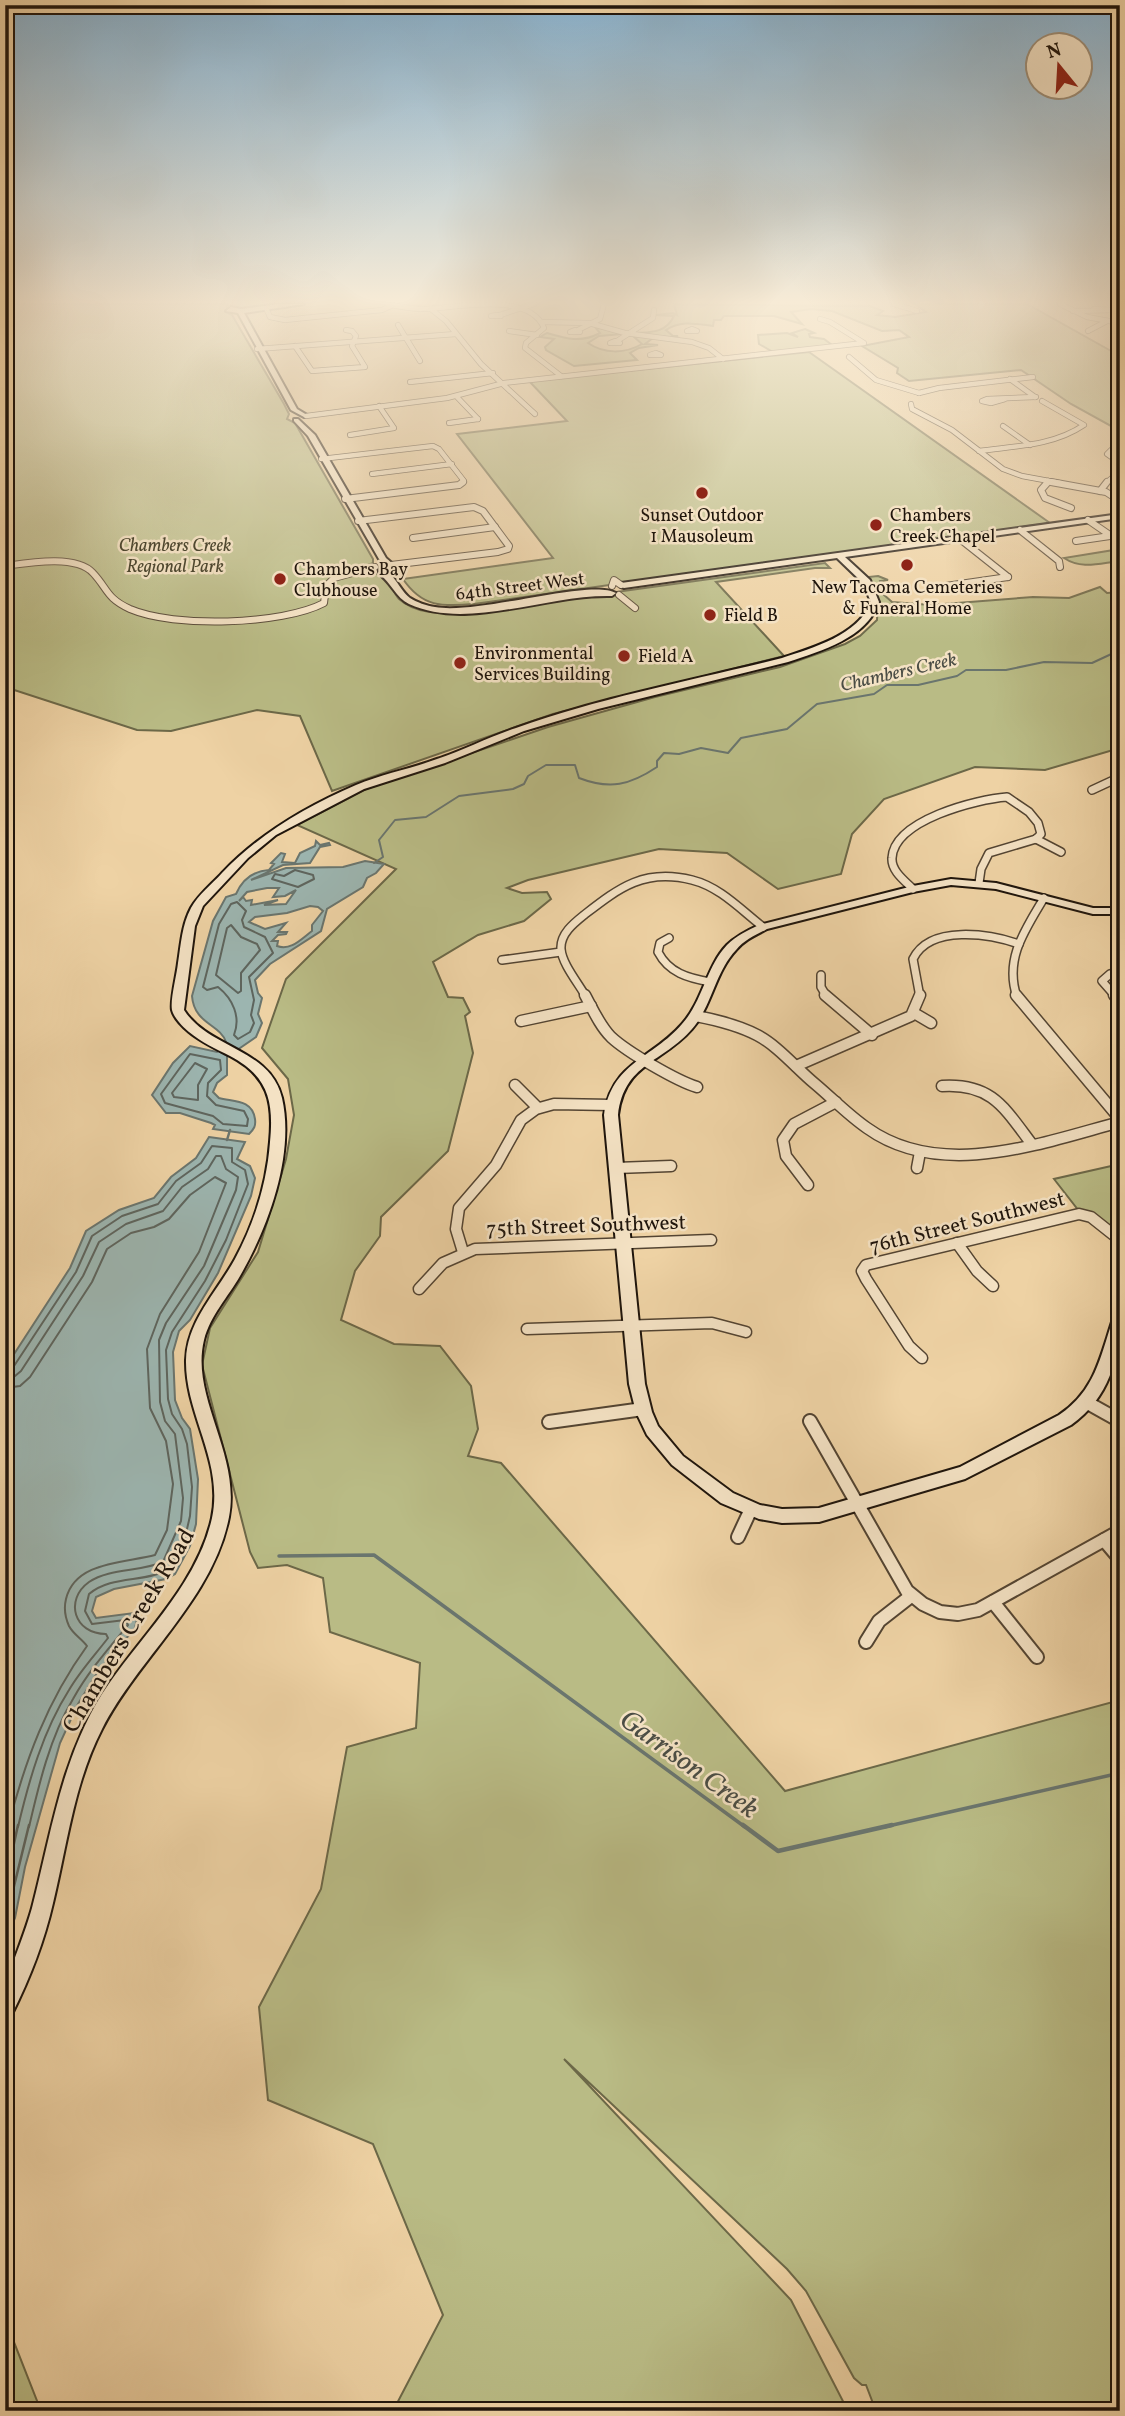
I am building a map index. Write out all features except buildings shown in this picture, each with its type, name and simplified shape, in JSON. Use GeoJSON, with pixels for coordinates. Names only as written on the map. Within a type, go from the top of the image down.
{"type":"FeatureCollection","features":[{"type":"Feature","properties":{"kind":"street"},"geometry":{"type":"LineString","coordinates":[[297,417],[305,422],[346,499],[383,559],[391,567],[407,597],[433,608]]}},
{"type":"Feature","properties":{"kind":"street"},"geometry":{"type":"LineString","coordinates":[[305,422],[317,417]]}},
{"type":"Feature","properties":{"kind":"street"},"geometry":{"type":"LineString","coordinates":[[350,435],[394,428],[386,417]]}},
{"type":"Feature","properties":{"kind":"street"},"geometry":{"type":"LineString","coordinates":[[449,423],[478,419],[476,417]]}},
{"type":"Feature","properties":{"kind":"street"},"geometry":{"type":"LineString","coordinates":[[927,417],[943,425],[1003,470],[1100,491],[1120,501]]}},
{"type":"Feature","properties":{"kind":"street"},"geometry":{"type":"LineString","coordinates":[[979,451],[1055,440],[1084,425],[1071,418]]}},
{"type":"Feature","properties":{"kind":"street"},"geometry":{"type":"LineString","coordinates":[[1071,418],[1074,431]]}},
{"type":"Feature","properties":{"kind":"street"},"geometry":{"type":"LineString","coordinates":[[1003,426],[1030,445]]}},
{"type":"Feature","properties":{"kind":"street"},"geometry":{"type":"LineString","coordinates":[[323,459],[433,446],[439,449],[464,481],[346,499]]}},
{"type":"Feature","properties":{"kind":"street"},"geometry":{"type":"LineString","coordinates":[[1120,449],[1107,454],[1120,463]]}},
{"type":"Feature","properties":{"kind":"street"},"geometry":{"type":"LineString","coordinates":[[372,474],[452,464]]}},
{"type":"Feature","properties":{"kind":"street"},"geometry":{"type":"LineString","coordinates":[[1100,491],[1110,477],[1120,471]]}},
{"type":"Feature","properties":{"kind":"street"},"geometry":{"type":"LineString","coordinates":[[1048,481],[1041,493],[1052,503],[1063,502],[1071,508]]}},
{"type":"Feature","properties":{"kind":"street"},"geometry":{"type":"LineString","coordinates":[[1100,491],[1100,495],[1120,509]]}},
{"type":"Feature","properties":{"kind":"street"},"geometry":{"type":"LineString","coordinates":[[5,565],[53,561],[81,566],[95,574],[106,594],[120,603],[147,616],[173,620],[305,614],[324,603],[326,586],[330,581],[357,571],[508,549],[508,545],[483,511],[477,508],[359,521]]}},
{"type":"Feature","properties":{"kind":"street","name":"64th Street West"},"geometry":{"type":"LineString","coordinates":[[433,608],[463,611],[1120,516]]}},
{"type":"Feature","properties":{"kind":"street"},"geometry":{"type":"LineString","coordinates":[[1088,520],[1120,542]]}},
{"type":"Feature","properties":{"kind":"street"},"geometry":{"type":"LineString","coordinates":[[359,521],[378,556],[377,569]]}},
{"type":"Feature","properties":{"kind":"street"},"geometry":{"type":"LineString","coordinates":[[413,538],[495,527]]}},
{"type":"Feature","properties":{"kind":"street"},"geometry":{"type":"LineString","coordinates":[[1016,531],[1059,561],[1060,568]]}},
{"type":"Feature","properties":{"kind":"street"},"geometry":{"type":"LineString","coordinates":[[1076,541],[1110,536]]}},
{"type":"Feature","properties":{"kind":"street"},"geometry":{"type":"LineString","coordinates":[[932,588],[1008,577],[960,538]]}},
{"type":"Feature","properties":{"kind":"street","name":"Chambers Creek Road"},"geometry":{"type":"LineString","coordinates":[[5,2007],[40,1924],[69,1795],[85,1746],[107,1703],[195,1575],[214,1538],[220,1518],[223,1471],[196,1374],[195,1348],[206,1319],[255,1237],[275,1158],[278,1120],[274,1094],[266,1077],[234,1052],[190,1028],[178,1010],[189,926],[198,905],[261,841],[359,787],[441,761],[521,729],[596,707],[785,660],[833,642],[865,621],[875,602],[867,582],[840,556]]}},
{"type":"Feature","properties":{"kind":"street","name":"64th Street West"},"geometry":{"type":"LineString","coordinates":[[631,592],[653,584],[805,561]]}},
{"type":"Feature","properties":{"kind":"street"},"geometry":{"type":"LineString","coordinates":[[377,569],[391,578],[399,593],[409,601],[433,608]]}},
{"type":"Feature","properties":{"kind":"street"},"geometry":{"type":"LineString","coordinates":[[616,588],[631,592],[635,608],[616,588]]}},
{"type":"Feature","properties":{"kind":"street"},"geometry":{"type":"LineString","coordinates":[[1092,790],[1120,776]]}},
{"type":"Feature","properties":{"kind":"street"},"geometry":{"type":"LineString","coordinates":[[913,889],[898,874],[893,863],[892,856],[897,843],[933,816],[1004,797],[1018,803],[1040,825],[1041,834],[1036,839],[988,854],[981,863],[979,883]]}},
{"type":"Feature","properties":{"kind":"street"},"geometry":{"type":"LineString","coordinates":[[1036,839],[1061,852]]}},
{"type":"Feature","properties":{"kind":"street"},"geometry":{"type":"LineString","coordinates":[[698,1087],[683,1083],[613,1039],[561,952],[563,934],[612,892],[625,884],[653,877],[706,884],[763,927]]}},
{"type":"Feature","properties":{"kind":"street"},"geometry":{"type":"LineString","coordinates":[[1119,1322],[1098,1385],[1086,1402],[1065,1420],[964,1472],[859,1505],[802,1517],[773,1515],[751,1509],[712,1488],[674,1456],[654,1432],[643,1409],[637,1384],[611,1105],[619,1084],[645,1060],[683,1033],[696,1016],[727,950],[741,938],[763,927],[951,882],[979,883],[1093,911],[1120,911]]}},
{"type":"Feature","properties":{"kind":"street"},"geometry":{"type":"LineString","coordinates":[[696,1016],[745,1028],[759,1035],[878,1135],[920,1152],[951,1156],[980,1155],[1120,1121],[1017,997],[1009,973],[1018,944],[1044,898]]}},
{"type":"Feature","properties":{"kind":"street"},"geometry":{"type":"LineString","coordinates":[[796,1066],[904,1021],[914,1013],[920,1004],[921,990],[913,962],[918,950],[923,946],[955,937],[980,934],[1018,944]]}},
{"type":"Feature","properties":{"kind":"street"},"geometry":{"type":"LineString","coordinates":[[669,938],[660,943],[658,952],[667,966],[686,977],[710,982]]}},
{"type":"Feature","properties":{"kind":"street"},"geometry":{"type":"LineString","coordinates":[[502,960],[561,952]]}},
{"type":"Feature","properties":{"kind":"street"},"geometry":{"type":"LineString","coordinates":[[1120,972],[1110,974],[1102,981],[1120,1002]]}},
{"type":"Feature","properties":{"kind":"street"},"geometry":{"type":"LineString","coordinates":[[821,975],[821,987],[825,995],[872,1035]]}},
{"type":"Feature","properties":{"kind":"street"},"geometry":{"type":"LineString","coordinates":[[521,1021],[591,1006]]}},
{"type":"Feature","properties":{"kind":"street"},"geometry":{"type":"LineString","coordinates":[[914,1013],[931,1023]]}},
{"type":"Feature","properties":{"kind":"street"},"geometry":{"type":"LineString","coordinates":[[942,1086],[965,1084],[988,1092],[1031,1143]]}},
{"type":"Feature","properties":{"kind":"street"},"geometry":{"type":"LineString","coordinates":[[515,1086],[538,1108]]}},
{"type":"Feature","properties":{"kind":"street"},"geometry":{"type":"LineString","coordinates":[[808,1185],[786,1156],[783,1140],[794,1124],[836,1102]]}},
{"type":"Feature","properties":{"kind":"street"},"geometry":{"type":"LineString","coordinates":[[419,1289],[440,1264],[463,1252],[454,1223],[457,1210],[465,1198],[502,1166],[513,1127],[538,1108],[570,1103],[611,1105]]}},
{"type":"Feature","properties":{"kind":"street"},"geometry":{"type":"LineString","coordinates":[[917,1168],[920,1152]]}},
{"type":"Feature","properties":{"kind":"street"},"geometry":{"type":"LineString","coordinates":[[616,1168],[671,1167]]}},
{"type":"Feature","properties":{"kind":"street","name":"76th Street Southwest"},"geometry":{"type":"LineString","coordinates":[[922,1358],[909,1346],[866,1279],[863,1268],[866,1265],[1082,1214],[1091,1217],[1120,1240]]}},
{"type":"Feature","properties":{"kind":"street","name":"75th Street Southwest"},"geometry":{"type":"LineString","coordinates":[[463,1252],[482,1248],[711,1240]]}},
{"type":"Feature","properties":{"kind":"street"},"geometry":{"type":"LineString","coordinates":[[957,1243],[981,1276],[993,1286]]}},
{"type":"Feature","properties":{"kind":"street"},"geometry":{"type":"LineString","coordinates":[[527,1329],[712,1323],[746,1332]]}},
{"type":"Feature","properties":{"kind":"street"},"geometry":{"type":"LineString","coordinates":[[1086,1402],[1120,1421]]}},
{"type":"Feature","properties":{"kind":"street"},"geometry":{"type":"LineString","coordinates":[[549,1422],[643,1409]]}},
{"type":"Feature","properties":{"kind":"street"},"geometry":{"type":"LineString","coordinates":[[810,1421],[911,1596],[929,1608],[945,1614],[962,1614],[993,1602],[1120,1531]]}},
{"type":"Feature","properties":{"kind":"street"},"geometry":{"type":"LineString","coordinates":[[738,1537],[751,1509]]}},
{"type":"Feature","properties":{"kind":"street"},"geometry":{"type":"LineString","coordinates":[[1104,1540],[1120,1559]]}},
{"type":"Feature","properties":{"kind":"street"},"geometry":{"type":"LineString","coordinates":[[866,1642],[869,1631],[875,1624],[911,1596]]}},
{"type":"Feature","properties":{"kind":"street"},"geometry":{"type":"LineString","coordinates":[[993,1602],[1037,1657]]}},
{"type":"Feature","properties":{"kind":"green space","name":"Chambers Creek Regional Park"},"geometry":{"type":"Polygon","coordinates":[[[5,417],[288,417],[287,419],[295,423],[373,559],[373,563],[368,565],[370,572],[384,576],[395,594],[406,604],[430,612],[465,613],[825,563],[830,568],[716,582],[784,656],[553,714],[332,791],[300,716],[257,710],[171,731],[137,730],[5,687],[5,417]]]}},
{"type":"Feature","properties":{"kind":"green space"},"geometry":{"type":"Polygon","coordinates":[[[563,417],[900,417],[1050,523],[474,604],[434,603],[425,600],[410,588],[403,579],[553,558],[457,434],[567,421],[563,417]]]}},
{"type":"Feature","properties":{"kind":"green space"},"geometry":{"type":"Polygon","coordinates":[[[1094,417],[1120,417],[1120,431],[1094,417]]]}},
{"type":"Feature","properties":{"kind":"green space"},"geometry":{"type":"Polygon","coordinates":[[[1120,549],[1120,561],[1084,565],[1064,558],[1120,549]]]}},
{"type":"Feature","properties":{"kind":"green space"},"geometry":{"type":"Polygon","coordinates":[[[878,576],[888,580],[880,581],[883,594],[892,602],[931,605],[1033,597],[1069,598],[1100,587],[1107,593],[1120,592],[1120,748],[1045,770],[975,767],[884,799],[852,834],[841,874],[778,889],[727,853],[659,849],[528,880],[507,888],[522,893],[547,892],[551,899],[524,921],[478,935],[433,962],[448,997],[463,998],[470,1012],[465,1016],[473,1053],[448,1151],[381,1217],[380,1236],[355,1271],[341,1320],[394,1344],[440,1346],[471,1386],[478,1429],[468,1456],[501,1463],[785,1791],[1120,1700],[1120,2411],[876,2411],[866,2385],[854,2378],[806,2291],[787,2269],[564,2059],[791,2300],[848,2411],[393,2411],[443,2315],[373,2144],[268,2100],[259,2007],[321,1889],[347,1747],[416,1728],[420,1663],[330,1632],[323,1578],[287,1565],[258,1568],[250,1552],[202,1365],[210,1328],[258,1252],[286,1159],[294,1115],[288,1079],[262,1048],[286,979],[396,869],[297,825],[366,789],[548,727],[655,697],[780,667],[845,644],[860,636],[877,620],[878,602],[868,577],[878,576]]]}},
{"type":"Feature","properties":{"kind":"green space"},"geometry":{"type":"Polygon","coordinates":[[[1120,1164],[1120,1237],[1079,1211],[1054,1179],[1120,1164]]]}},
{"type":"Feature","properties":{"kind":"green space"},"geometry":{"type":"Polygon","coordinates":[[[5,2320],[10,2332],[41,2411],[5,2411],[5,2320]]]}},
{"type":"Feature","properties":{"kind":"water"},"geometry":{"type":"Polygon","coordinates":[[[316,841],[320,845],[330,845],[320,847],[310,863],[283,865],[251,880],[286,868],[343,867],[365,861],[384,864],[367,878],[363,887],[327,909],[321,931],[270,964],[255,980],[262,998],[258,1014],[262,1023],[256,1037],[227,1057],[227,1075],[217,1083],[213,1092],[219,1098],[241,1102],[250,1108],[255,1119],[253,1129],[249,1134],[213,1129],[215,1125],[211,1123],[180,1113],[166,1113],[152,1095],[173,1063],[190,1046],[217,1052],[226,1042],[197,1012],[192,996],[213,921],[226,897],[236,894],[241,884],[253,874],[269,870],[274,864],[271,863],[281,853],[285,854],[282,862],[295,863],[300,853],[315,846],[316,841]],[[279,888],[247,892],[239,901],[243,897],[246,901],[252,900],[251,905],[278,900],[264,905],[286,904],[296,890],[285,896],[273,897],[279,888]],[[310,906],[287,913],[255,917],[249,922],[265,929],[286,923],[278,932],[287,932],[286,934],[278,935],[272,941],[278,941],[277,946],[287,947],[312,931],[312,925],[323,911],[310,906]]]}},
{"type":"Feature","properties":{"kind":"water"},"geometry":{"type":"Polygon","coordinates":[[[209,1137],[245,1142],[237,1159],[250,1166],[255,1178],[251,1196],[218,1273],[190,1320],[179,1331],[173,1352],[175,1400],[190,1429],[198,1479],[196,1524],[190,1546],[175,1574],[166,1579],[114,1589],[96,1597],[92,1611],[96,1618],[134,1613],[137,1619],[135,1628],[97,1673],[78,1704],[60,1743],[25,1867],[15,1918],[5,1941],[5,1368],[70,1268],[86,1231],[119,1210],[154,1198],[171,1177],[196,1158],[209,1137]]]}},
{"type":"Feature","properties":{"kind":"waterway","name":"Chambers Creek"},"geometry":{"type":"LineString","coordinates":[[374,863],[383,857],[379,840],[395,820],[426,817],[459,796],[513,789],[524,784],[528,776],[546,765],[575,765],[579,778],[600,784],[620,784],[657,767],[657,761],[664,753],[679,754],[701,748],[728,753],[741,738],[787,729],[817,704],[874,694],[887,685],[918,685],[957,676],[966,670],[1006,670],[1044,662],[1092,663],[1120,650]]}},
{"type":"Feature","properties":{"kind":"waterway","name":"Chambers Creek"},"geometry":{"type":"LineString","coordinates":[[227,1140],[230,1130]]}},
{"type":"Feature","properties":{"kind":"waterway","name":"Garrison Creek"},"geometry":{"type":"LineString","coordinates":[[279,1556],[374,1555],[745,1827]]}},
{"type":"Feature","properties":{"kind":"waterway","name":"Garrison Creek"},"geometry":{"type":"LineString","coordinates":[[884,1827],[1120,1773]]}},
{"type":"Feature","properties":{"kind":"waterway","name":"Garrison Creek"},"geometry":{"type":"LineString","coordinates":[[743,1825],[778,1851],[892,1825]]}},
{"type":"Feature","properties":{"kind":"place","name":"Sunset Outdoor 1 Mausoleum"},"geometry":{"type":"Point","coordinates":[702,493]}},
{"type":"Feature","properties":{"kind":"place","name":"Chambers Creek Chapel"},"geometry":{"type":"Point","coordinates":[876,525]}},
{"type":"Feature","properties":{"kind":"place","name":"New Tacoma Cemeteries & Funeral Home"},"geometry":{"type":"Point","coordinates":[907,565]}},
{"type":"Feature","properties":{"kind":"place","name":"Chambers Bay Clubhouse"},"geometry":{"type":"Point","coordinates":[280,579]}},
{"type":"Feature","properties":{"kind":"place","name":"Field B"},"geometry":{"type":"Point","coordinates":[710,615]}},
{"type":"Feature","properties":{"kind":"place","name":"Field A"},"geometry":{"type":"Point","coordinates":[624,656]}},
{"type":"Feature","properties":{"kind":"place","name":"Environmental Services Building"},"geometry":{"type":"Point","coordinates":[460,663]}}]}
